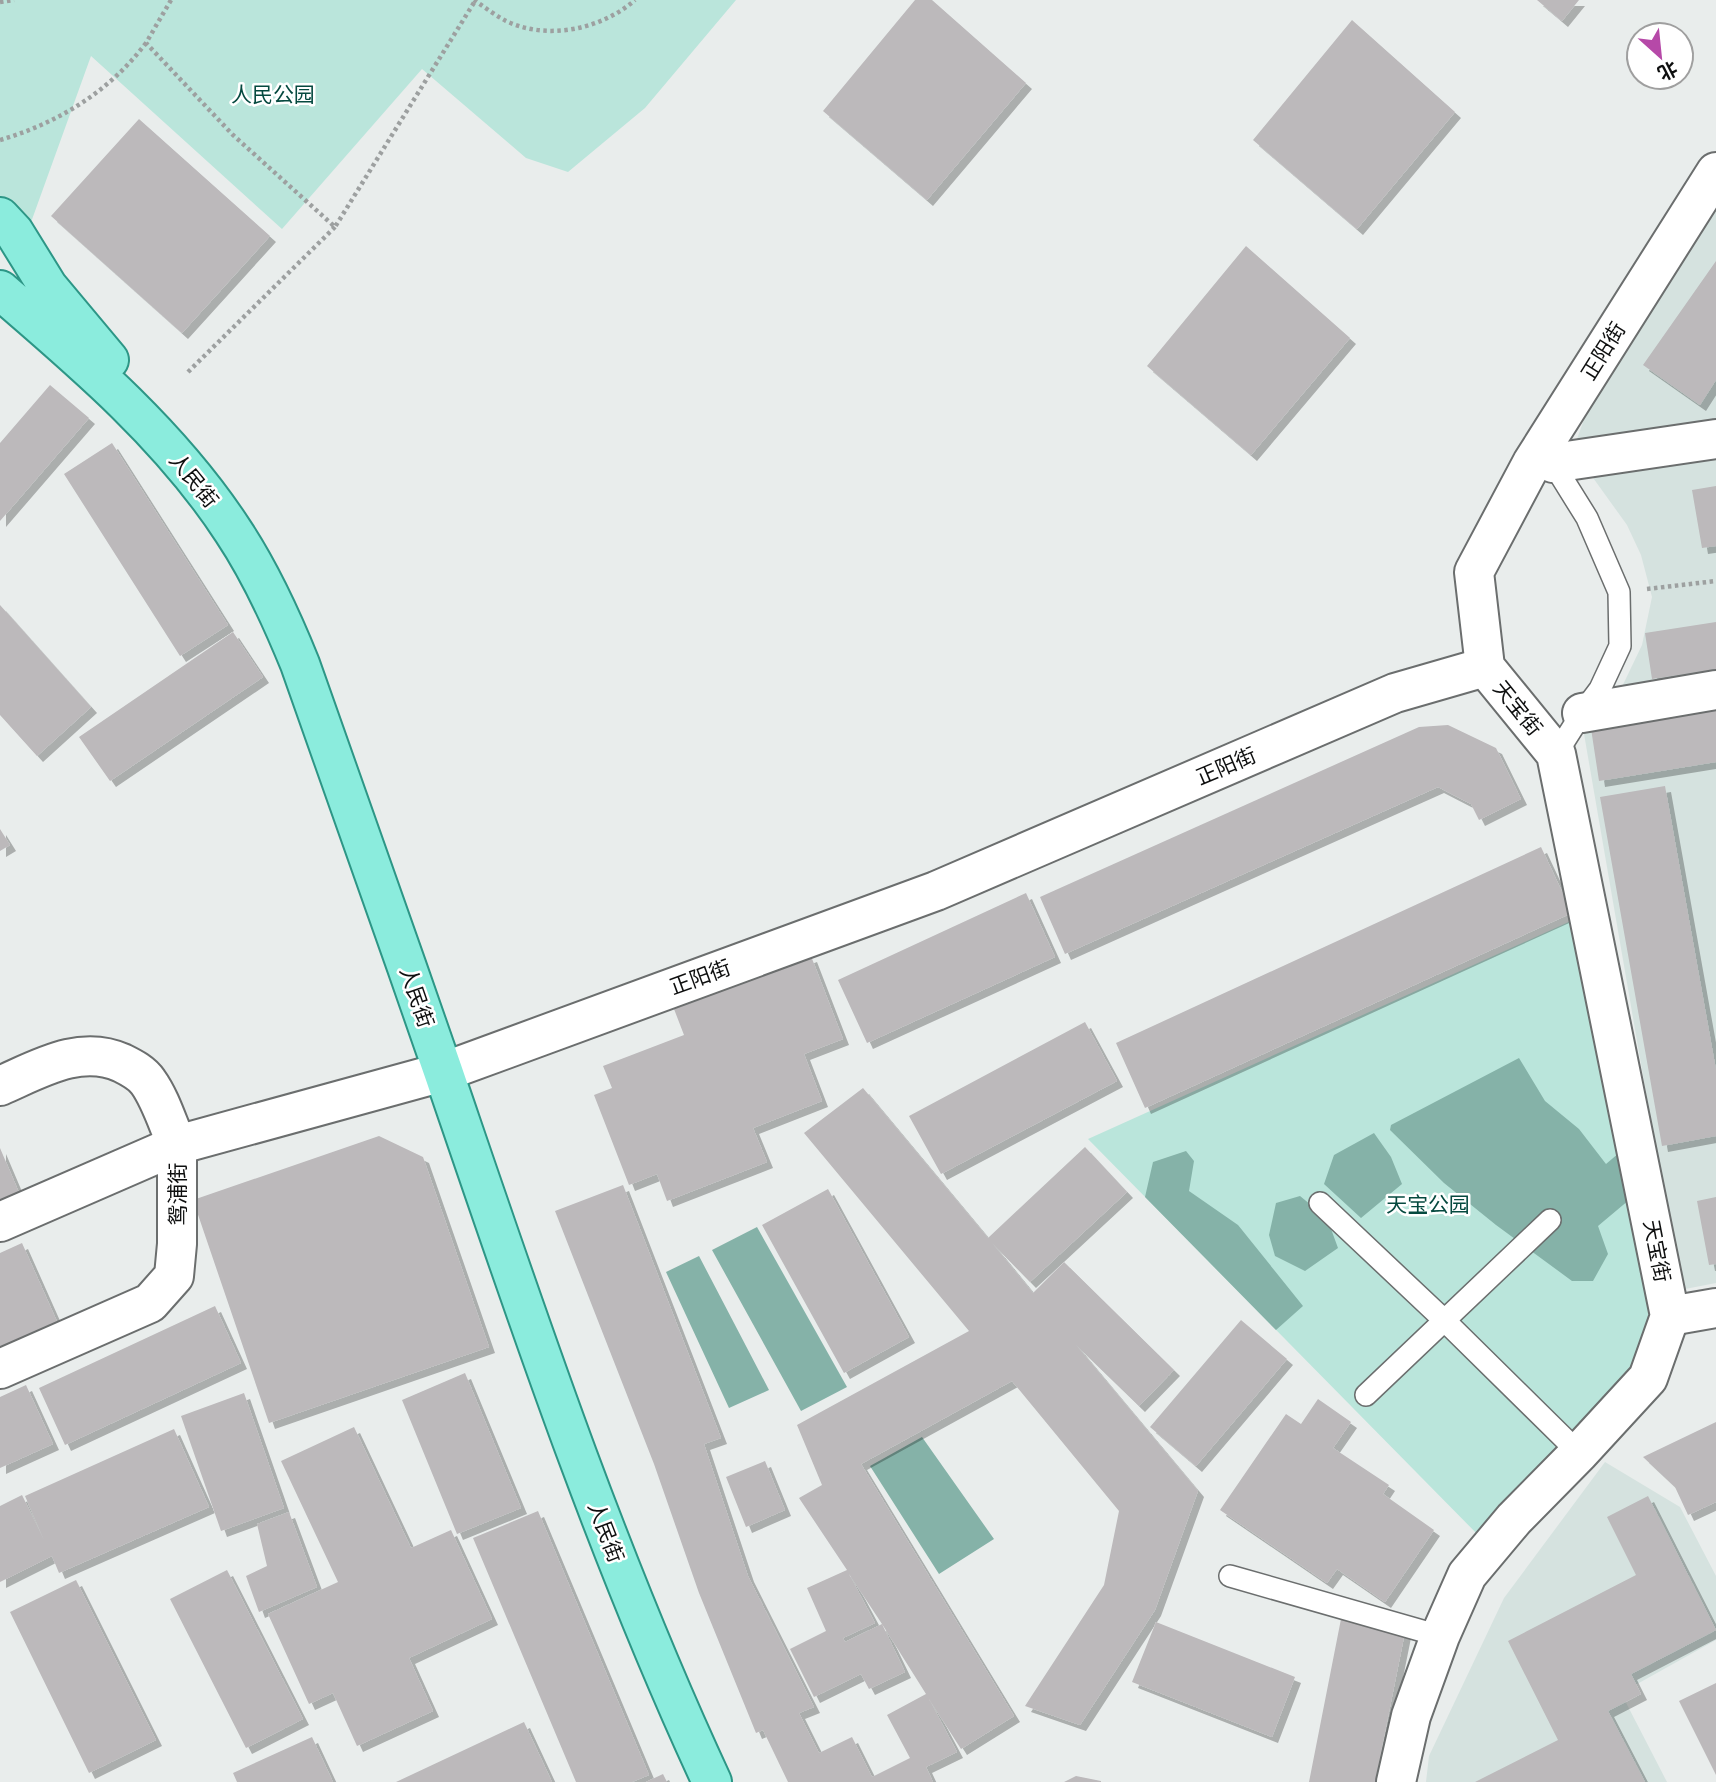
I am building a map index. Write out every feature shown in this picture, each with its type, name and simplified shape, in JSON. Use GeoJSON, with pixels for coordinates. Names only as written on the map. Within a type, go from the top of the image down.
{"type":"FeatureCollection","features":[{"type":"Feature","properties":{"kind":"main road"},"geometry":{"type":"LineString","coordinates":[[0,217],[14,233],[48,287],[141,400],[173,454]]}},
{"type":"Feature","properties":{"kind":"main road","name":"人民街"},"geometry":{"type":"LineString","coordinates":[[0,290],[104,383],[173,454],[232,529],[260,576],[285,627],[608,1541],[675,1702],[712,1782]]}},
{"type":"Feature","properties":{"kind":"street","name":"正阳街"},"geometry":{"type":"LineString","coordinates":[[443,1072],[936,891],[1395,693],[1485,667],[1474,572],[1716,172]]}},
{"type":"Feature","properties":{"kind":"street"},"geometry":{"type":"LineString","coordinates":[[1547,455],[1716,439]]}},
{"type":"Feature","properties":{"kind":"street","name":"天宝街"},"geometry":{"type":"LineString","coordinates":[[1485,667],[1556,754],[1670,1316]]}},
{"type":"Feature","properties":{"kind":"street"},"geometry":{"type":"LineString","coordinates":[[1582,713],[1716,690]]}},
{"type":"Feature","properties":{"kind":"street"},"geometry":{"type":"LineString","coordinates":[[0,1086],[52,1063],[84,1055],[112,1059],[136,1070],[148,1080],[177,1145],[0,1222]]}},
{"type":"Feature","properties":{"kind":"street","name":"鸳浦街"},"geometry":{"type":"LineString","coordinates":[[0,1368],[150,1303],[174,1276],[177,1244],[177,1145],[443,1072]]}},
{"type":"Feature","properties":{"kind":"street"},"geometry":{"type":"LineString","coordinates":[[1396,1782],[1411,1716],[1440,1636],[1467,1575],[1514,1519],[1648,1378],[1670,1316],[1716,1307]]}},
{"type":"Feature","properties":{"kind":"lane"},"geometry":{"type":"LineString","coordinates":[[1547,455],[1587,518],[1619,592],[1620,646],[1600,690],[1556,754]]}},
{"type":"Feature","properties":{"kind":"lane"},"geometry":{"type":"LineString","coordinates":[[1320,1203],[1579,1453]]}},
{"type":"Feature","properties":{"kind":"lane"},"geometry":{"type":"LineString","coordinates":[[1366,1395],[1549,1220]]}},
{"type":"Feature","properties":{"kind":"lane"},"geometry":{"type":"LineString","coordinates":[[1230,1576],[1440,1636]]}},
{"type":"Feature","properties":{"kind":"path"},"geometry":{"type":"LineString","coordinates":[[0,2],[14,0]]}},
{"type":"Feature","properties":{"kind":"path"},"geometry":{"type":"LineString","coordinates":[[0,140],[61,117],[108,85],[130,64],[146,43],[171,0]]}},
{"type":"Feature","properties":{"kind":"path"},"geometry":{"type":"LineString","coordinates":[[188,372],[335,227],[474,0],[508,22],[547,31],[586,27],[622,11],[635,0]]}},
{"type":"Feature","properties":{"kind":"path"},"geometry":{"type":"LineString","coordinates":[[146,43],[233,135],[335,227]]}},
{"type":"Feature","properties":{"kind":"path"},"geometry":{"type":"LineString","coordinates":[[1619,592],[1716,581]]}},
{"type":"Feature","properties":{"kind":"shaded area"},"geometry":{"type":"Polygon","coordinates":[[[1716,197],[1716,1283],[1680,1290],[1583,728],[1619,693],[1642,645],[1652,597],[1641,555],[1627,525],[1573,450],[1586,414],[1716,197]]]}},
{"type":"Feature","properties":{"kind":"shaded area"},"geometry":{"type":"Polygon","coordinates":[[[1605,1462],[1680,1507],[1716,1576],[1716,1640],[1621,1693],[1667,1782],[1426,1782],[1429,1756],[1504,1598],[1605,1462]]]}},
{"type":"Feature","properties":{"kind":"green space","name":"人民公园"},"geometry":{"type":"Polygon","coordinates":[[[0,0],[736,0],[645,108],[568,172],[526,158],[422,69],[282,229],[91,56],[30,225],[0,198],[0,0]]]}},
{"type":"Feature","properties":{"kind":"green space","name":"天宝公园"},"geometry":{"type":"Polygon","coordinates":[[[1573,920],[1657,1314],[1636,1374],[1484,1541],[1088,1139],[1573,920]]]}},
{"type":"Feature","properties":{"kind":"green space"},"geometry":{"type":"Polygon","coordinates":[[[1519,1058],[1545,1101],[1579,1129],[1606,1164],[1619,1153],[1629,1200],[1598,1226],[1608,1254],[1593,1281],[1572,1281],[1496,1225],[1444,1183],[1390,1130],[1391,1125],[1519,1058]]]}},
{"type":"Feature","properties":{"kind":"green space"},"geometry":{"type":"Polygon","coordinates":[[[1374,1133],[1391,1157],[1402,1184],[1361,1218],[1324,1184],[1334,1155],[1374,1133]]]}},
{"type":"Feature","properties":{"kind":"green space"},"geometry":{"type":"Polygon","coordinates":[[[1186,1151],[1194,1161],[1189,1191],[1238,1225],[1303,1306],[1276,1330],[1145,1197],[1153,1162],[1186,1151]]]}},
{"type":"Feature","properties":{"kind":"green space"},"geometry":{"type":"Polygon","coordinates":[[[1300,1196],[1327,1218],[1338,1248],[1305,1271],[1275,1256],[1269,1235],[1276,1203],[1300,1196]]]}},
{"type":"Feature","properties":{"kind":"green space"},"geometry":{"type":"Polygon","coordinates":[[[757,1227],[847,1387],[801,1411],[712,1250],[757,1227]]]}},
{"type":"Feature","properties":{"kind":"green space"},"geometry":{"type":"Polygon","coordinates":[[[699,1256],[769,1390],[729,1408],[666,1272],[699,1256]]]}},
{"type":"Feature","properties":{"kind":"green space"},"geometry":{"type":"Polygon","coordinates":[[[922,1437],[994,1539],[939,1574],[870,1466],[922,1437]]]}},
{"type":"Feature","properties":{"kind":"building"},"geometry":{"type":"Polygon","coordinates":[[[915,0],[932,0],[1026,83],[927,200],[823,111],[915,0]]]}},
{"type":"Feature","properties":{"kind":"building"},"geometry":{"type":"Polygon","coordinates":[[[1537,0],[1579,0],[1562,21],[1537,0]]]}},
{"type":"Feature","properties":{"kind":"building"},"geometry":{"type":"Polygon","coordinates":[[[1352,20],[1455,112],[1357,229],[1253,140],[1352,20]]]}},
{"type":"Feature","properties":{"kind":"building"},"geometry":{"type":"Polygon","coordinates":[[[139,119],[270,236],[182,333],[51,216],[139,119]]]}},
{"type":"Feature","properties":{"kind":"building"},"geometry":{"type":"Polygon","coordinates":[[[1246,246],[1350,338],[1251,455],[1147,366],[1246,246]]]}},
{"type":"Feature","properties":{"kind":"building"},"geometry":{"type":"Polygon","coordinates":[[[1716,261],[1716,380],[1700,405],[1643,365],[1716,261]]]}},
{"type":"Feature","properties":{"kind":"building"},"geometry":{"type":"Polygon","coordinates":[[[50,385],[89,418],[0,521],[0,443],[50,385]]]}},
{"type":"Feature","properties":{"kind":"building"},"geometry":{"type":"Polygon","coordinates":[[[112,443],[228,625],[180,656],[64,474],[112,443]]]}},
{"type":"Feature","properties":{"kind":"building"},"geometry":{"type":"Polygon","coordinates":[[[1716,486],[1716,546],[1702,548],[1692,490],[1716,486]]]}},
{"type":"Feature","properties":{"kind":"building"},"geometry":{"type":"Polygon","coordinates":[[[0,605],[91,707],[37,756],[0,715],[0,605]]]}},
{"type":"Feature","properties":{"kind":"building"},"geometry":{"type":"Polygon","coordinates":[[[1716,622],[1716,669],[1652,679],[1645,633],[1716,622]]]}},
{"type":"Feature","properties":{"kind":"building"},"geometry":{"type":"Polygon","coordinates":[[[233,632],[263,677],[110,781],[79,737],[233,632]]]}},
{"type":"Feature","properties":{"kind":"building"},"geometry":{"type":"Polygon","coordinates":[[[1716,702],[1716,762],[1599,781],[1590,722],[1716,702]]]}},
{"type":"Feature","properties":{"kind":"building"},"geometry":{"type":"Polygon","coordinates":[[[1448,725],[1496,748],[1521,799],[1479,820],[1471,804],[1438,787],[1065,954],[1040,897],[1419,727],[1448,725]]]}},
{"type":"Feature","properties":{"kind":"building"},"geometry":{"type":"Polygon","coordinates":[[[1665,786],[1716,1070],[1716,1136],[1662,1146],[1600,797],[1665,786]]]}},
{"type":"Feature","properties":{"kind":"building"},"geometry":{"type":"Polygon","coordinates":[[[0,829],[10,845],[0,851],[0,829]]]}},
{"type":"Feature","properties":{"kind":"building"},"geometry":{"type":"Polygon","coordinates":[[[1541,847],[1572,913],[1145,1108],[1116,1043],[1541,847]]]}},
{"type":"Feature","properties":{"kind":"building"},"geometry":{"type":"Polygon","coordinates":[[[1026,893],[1055,957],[867,1043],[838,980],[1026,893]]]}},
{"type":"Feature","properties":{"kind":"building"},"geometry":{"type":"Polygon","coordinates":[[[811,956],[843,1039],[804,1054],[822,1101],[753,1128],[767,1162],[667,1201],[657,1174],[629,1185],[594,1095],[612,1088],[603,1066],[684,1035],[674,1009],[811,956]]]}},
{"type":"Feature","properties":{"kind":"building"},"geometry":{"type":"Polygon","coordinates":[[[1085,1022],[1117,1081],[941,1174],[909,1116],[1085,1022]]]}},
{"type":"Feature","properties":{"kind":"building"},"geometry":{"type":"Polygon","coordinates":[[[863,1088],[988,1238],[1085,1147],[1127,1192],[1030,1282],[992,1243],[1033,1293],[1064,1262],[1174,1370],[1139,1406],[1076,1345],[1198,1491],[1155,1610],[1080,1725],[1025,1706],[1104,1585],[1119,1511],[1012,1381],[861,1464],[1014,1716],[961,1749],[929,1699],[957,1752],[926,1767],[933,1782],[788,1782],[763,1730],[756,1733],[699,1593],[654,1464],[555,1211],[623,1185],[721,1438],[704,1444],[748,1576],[814,1707],[799,1713],[819,1753],[852,1737],[872,1777],[910,1758],[887,1715],[926,1694],[882,1624],[905,1672],[869,1689],[861,1674],[814,1697],[790,1649],[826,1631],[807,1588],[847,1570],[799,1498],[822,1485],[797,1425],[969,1331],[804,1133],[863,1088]],[[849,1574],[875,1623],[843,1638],[845,1642],[882,1624],[849,1574]]]}},
{"type":"Feature","properties":{"kind":"building"},"geometry":{"type":"Polygon","coordinates":[[[379,1136],[423,1157],[489,1347],[269,1423],[193,1200],[379,1136]]]}},
{"type":"Feature","properties":{"kind":"building"},"geometry":{"type":"Polygon","coordinates":[[[0,1148],[20,1195],[0,1204],[0,1148]]]}},
{"type":"Feature","properties":{"kind":"building"},"geometry":{"type":"Polygon","coordinates":[[[828,1189],[909,1337],[844,1373],[762,1225],[828,1189]]]}},
{"type":"Feature","properties":{"kind":"building"},"geometry":{"type":"Polygon","coordinates":[[[1716,1197],[1716,1264],[1709,1265],[1697,1201],[1716,1197]]]}},
{"type":"Feature","properties":{"kind":"building"},"geometry":{"type":"Polygon","coordinates":[[[22,1243],[59,1326],[0,1353],[0,1253],[22,1243]]]}},
{"type":"Feature","properties":{"kind":"building"},"geometry":{"type":"Polygon","coordinates":[[[215,1306],[241,1363],[65,1445],[39,1388],[215,1306]]]}},
{"type":"Feature","properties":{"kind":"building"},"geometry":{"type":"Polygon","coordinates":[[[1241,1320],[1287,1359],[1196,1466],[1150,1427],[1241,1320]]]}},
{"type":"Feature","properties":{"kind":"building"},"geometry":{"type":"Polygon","coordinates":[[[465,1373],[521,1508],[457,1534],[402,1400],[465,1373]]]}},
{"type":"Feature","properties":{"kind":"building"},"geometry":{"type":"Polygon","coordinates":[[[26,1385],[53,1444],[0,1468],[0,1397],[26,1385]]]}},
{"type":"Feature","properties":{"kind":"building"},"geometry":{"type":"Polygon","coordinates":[[[244,1393],[284,1508],[221,1531],[181,1416],[244,1393]]]}},
{"type":"Feature","properties":{"kind":"building"},"geometry":{"type":"Polygon","coordinates":[[[1318,1399],[1351,1422],[1333,1448],[1389,1485],[1383,1494],[1434,1530],[1385,1602],[1337,1569],[1327,1583],[1220,1510],[1286,1414],[1301,1424],[1318,1399]]]}},
{"type":"Feature","properties":{"kind":"building"},"geometry":{"type":"Polygon","coordinates":[[[1716,1422],[1716,1502],[1688,1515],[1675,1487],[1643,1457],[1716,1422]]]}},
{"type":"Feature","properties":{"kind":"building"},"geometry":{"type":"Polygon","coordinates":[[[354,1427],[411,1548],[451,1530],[492,1619],[409,1658],[433,1711],[357,1746],[333,1693],[309,1704],[268,1614],[338,1582],[281,1461],[354,1427]]]}},
{"type":"Feature","properties":{"kind":"building"},"geometry":{"type":"Polygon","coordinates":[[[174,1429],[209,1507],[59,1573],[52,1556],[0,1582],[0,1506],[22,1495],[44,1540],[25,1496],[174,1429]]]}},
{"type":"Feature","properties":{"kind":"building"},"geometry":{"type":"Polygon","coordinates":[[[765,1461],[785,1510],[746,1527],[726,1477],[765,1461]]]}},
{"type":"Feature","properties":{"kind":"building"},"geometry":{"type":"Polygon","coordinates":[[[1648,1496],[1716,1630],[1631,1674],[1641,1694],[1608,1711],[1645,1782],[1475,1782],[1558,1740],[1508,1641],[1636,1575],[1607,1517],[1648,1496]]]}},
{"type":"Feature","properties":{"kind":"building"},"geometry":{"type":"Polygon","coordinates":[[[538,1511],[649,1775],[632,1782],[576,1782],[473,1538],[538,1511]]]}},
{"type":"Feature","properties":{"kind":"building"},"geometry":{"type":"Polygon","coordinates":[[[289,1512],[317,1587],[259,1612],[246,1576],[267,1566],[257,1524],[289,1512]]]}},
{"type":"Feature","properties":{"kind":"building"},"geometry":{"type":"Polygon","coordinates":[[[227,1570],[303,1719],[246,1748],[170,1599],[227,1570]]]}},
{"type":"Feature","properties":{"kind":"building"},"geometry":{"type":"Polygon","coordinates":[[[76,1580],[156,1740],[89,1773],[10,1612],[76,1580]]]}},
{"type":"Feature","properties":{"kind":"building"},"geometry":{"type":"Polygon","coordinates":[[[1341,1619],[1405,1632],[1375,1782],[1309,1782],[1341,1619]]]}},
{"type":"Feature","properties":{"kind":"building"},"geometry":{"type":"Polygon","coordinates":[[[1156,1622],[1295,1677],[1272,1737],[1132,1682],[1156,1622]]]}},
{"type":"Feature","properties":{"kind":"building"},"geometry":{"type":"Polygon","coordinates":[[[1716,1683],[1716,1775],[1679,1701],[1716,1683]]]}},
{"type":"Feature","properties":{"kind":"building"},"geometry":{"type":"Polygon","coordinates":[[[524,1722],[552,1782],[396,1782],[524,1722]]]}},
{"type":"Feature","properties":{"kind":"building"},"geometry":{"type":"Polygon","coordinates":[[[312,1737],[333,1782],[237,1782],[233,1773],[312,1737]]]}},
{"type":"Feature","properties":{"kind":"building"},"geometry":{"type":"Polygon","coordinates":[[[663,1774],[667,1782],[646,1782],[663,1774]]]}},
{"type":"Feature","properties":{"kind":"building"},"geometry":{"type":"Polygon","coordinates":[[[1076,1776],[1101,1781],[1101,1782],[1064,1782],[1076,1776]]]}}]}
